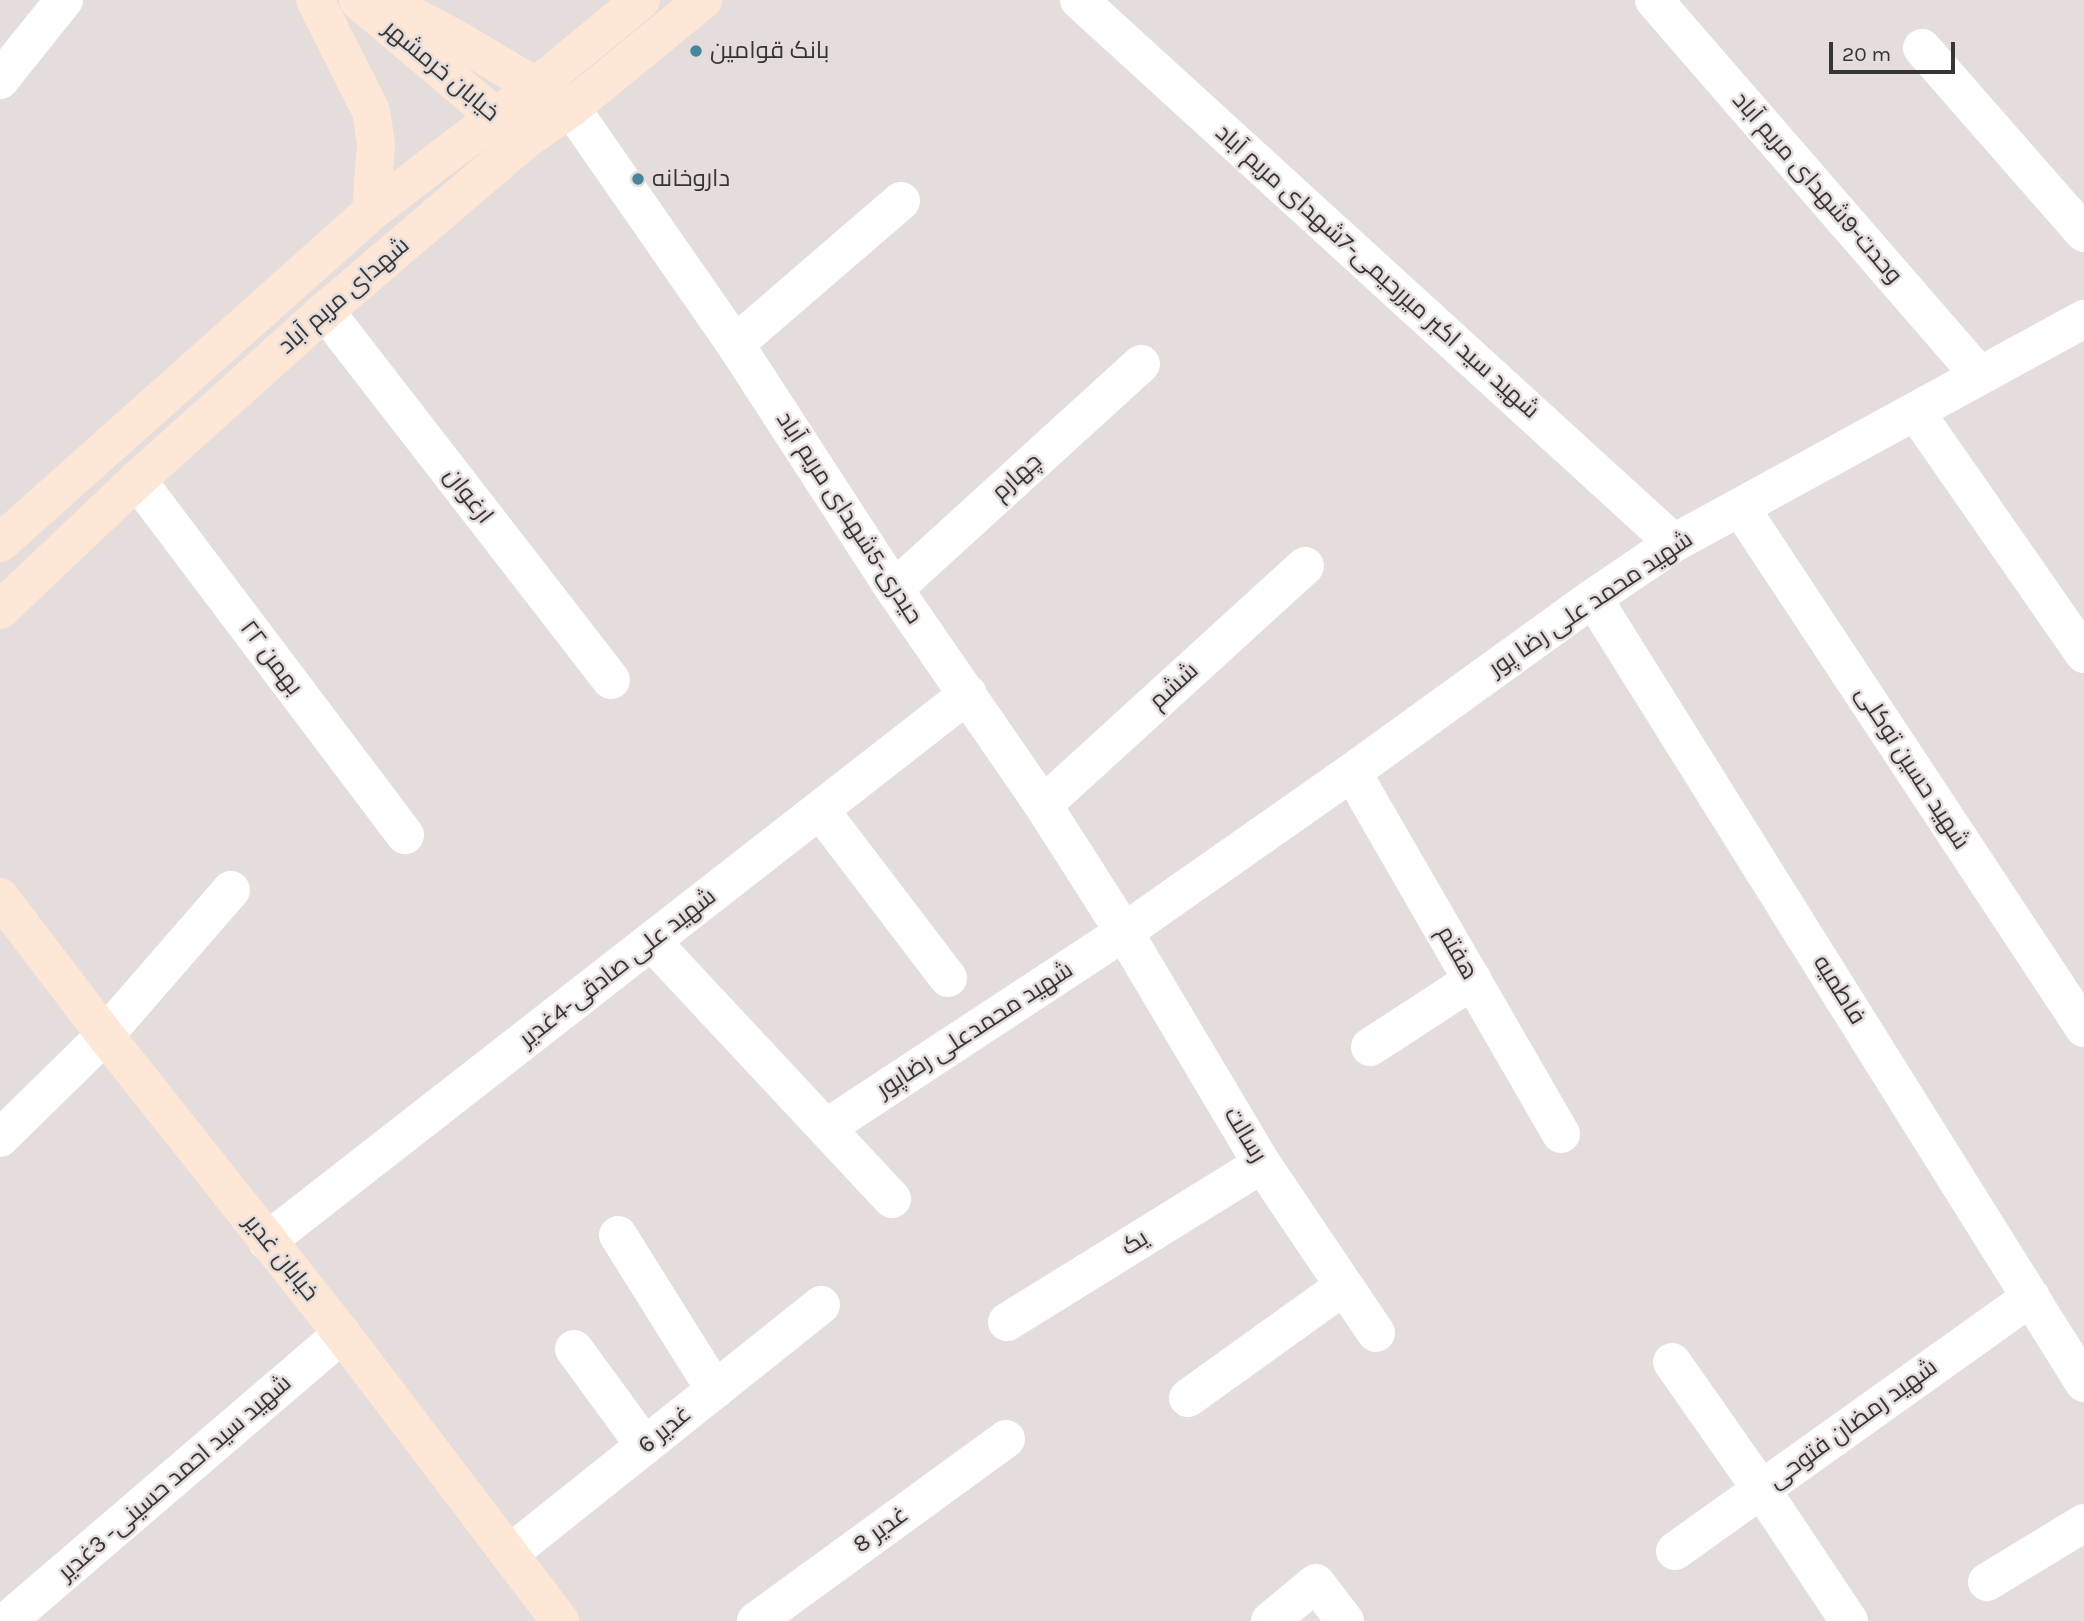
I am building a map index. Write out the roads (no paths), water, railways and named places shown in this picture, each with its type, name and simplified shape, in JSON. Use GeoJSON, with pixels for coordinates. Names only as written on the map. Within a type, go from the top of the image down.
{"type":"FeatureCollection","features":[{"type":"Feature","properties":{"kind":"main road"},"geometry":{"type":"LineString","coordinates":[[315,0],[371,111],[376,144],[371,212]]}},
{"type":"Feature","properties":{"kind":"main road","name":"خیابان خرمشهر"},"geometry":{"type":"LineString","coordinates":[[358,0],[524,141]]}},
{"type":"Feature","properties":{"kind":"main road","name":"خیابان خرمشهر"},"geometry":{"type":"LineString","coordinates":[[383,0],[571,108]]}},
{"type":"Feature","properties":{"kind":"main road","name":"شهدای مریم آباد"},"geometry":{"type":"LineString","coordinates":[[6,526],[371,212],[535,87],[641,0]]}},
{"type":"Feature","properties":{"kind":"main road","name":"شهدای مریم آباد"},"geometry":{"type":"LineString","coordinates":[[0,610],[137,480],[325,311],[524,141],[571,108],[704,0]]}},
{"type":"Feature","properties":{"kind":"main road","name":"خیابان غدیر"},"geometry":{"type":"LineString","coordinates":[[0,897],[105,1035],[342,1334],[560,1621]]}},
{"type":"Feature","properties":{"kind":"street"},"geometry":{"type":"LineString","coordinates":[[0,80],[64,0]]}},
{"type":"Feature","properties":{"kind":"street","name":"شهید سید اکبر میررحیمی-7شهدای مریم آباد"},"geometry":{"type":"LineString","coordinates":[[1079,0],[1674,543]]}},
{"type":"Feature","properties":{"kind":"street","name":"وحدت-9شهدای مریم آباد"},"geometry":{"type":"LineString","coordinates":[[1654,0],[1980,376]]}},
{"type":"Feature","properties":{"kind":"street"},"geometry":{"type":"LineString","coordinates":[[1922,48],[2084,233]]}},
{"type":"Feature","properties":{"kind":"street","name":"حیدری-5شهدای مریم آباد"},"geometry":{"type":"LineString","coordinates":[[571,108],[735,344],[894,589],[1043,805],[1124,932]]}},
{"type":"Feature","properties":{"kind":"street"},"geometry":{"type":"LineString","coordinates":[[735,344],[901,201]]}},
{"type":"Feature","properties":{"kind":"street","name":"ارغوان"},"geometry":{"type":"LineString","coordinates":[[325,311],[611,680]]}},
{"type":"Feature","properties":{"kind":"street","name":"شهید محمد علی رضا پور"},"geometry":{"type":"LineString","coordinates":[[1124,932],[1674,543],[2084,319]]}},
{"type":"Feature","properties":{"kind":"street","name":"چهارم"},"geometry":{"type":"LineString","coordinates":[[894,589],[1141,364]]}},
{"type":"Feature","properties":{"kind":"street"},"geometry":{"type":"LineString","coordinates":[[1916,411],[2084,654]]}},
{"type":"Feature","properties":{"kind":"street","name":"۲۲ بهمن"},"geometry":{"type":"LineString","coordinates":[[137,480],[405,835]]}},
{"type":"Feature","properties":{"kind":"street","name":"شهید حسین توکلی"},"geometry":{"type":"LineString","coordinates":[[1740,507],[2084,1028]]}},
{"type":"Feature","properties":{"kind":"street","name":"ششم"},"geometry":{"type":"LineString","coordinates":[[1043,805],[1305,566]]}},
{"type":"Feature","properties":{"kind":"street","name":"فاطمیه"},"geometry":{"type":"LineString","coordinates":[[1593,598],[2084,1384]]}},
{"type":"Feature","properties":{"kind":"street","name":"شهید علی صادقی-4غدیر"},"geometry":{"type":"LineString","coordinates":[[267,1241],[968,694]]}},
{"type":"Feature","properties":{"kind":"street","name":"هفتم"},"geometry":{"type":"LineString","coordinates":[[1352,772],[1561,1134]]}},
{"type":"Feature","properties":{"kind":"street"},"geometry":{"type":"LineString","coordinates":[[820,810],[948,978]]}},
{"type":"Feature","properties":{"kind":"street"},"geometry":{"type":"LineString","coordinates":[[0,1138],[105,1035],[231,890]]}},
{"type":"Feature","properties":{"kind":"street","name":"شهید محمدعلی رضاپور"},"geometry":{"type":"LineString","coordinates":[[826,1128],[1124,932]]}},
{"type":"Feature","properties":{"kind":"street","name":"رسالت"},"geometry":{"type":"LineString","coordinates":[[1124,932],[1262,1164],[1376,1333]]}},
{"type":"Feature","properties":{"kind":"street"},"geometry":{"type":"LineString","coordinates":[[652,942],[892,1199]]}},
{"type":"Feature","properties":{"kind":"street"},"geometry":{"type":"LineString","coordinates":[[1370,1047],[1473,980]]}},
{"type":"Feature","properties":{"kind":"street","name":"یک"},"geometry":{"type":"LineString","coordinates":[[1007,1322],[1262,1164]]}},
{"type":"Feature","properties":{"kind":"street"},"geometry":{"type":"LineString","coordinates":[[618,1235],[715,1390]]}},
{"type":"Feature","properties":{"kind":"street"},"geometry":{"type":"LineString","coordinates":[[1188,1398],[1344,1286]]}},
{"type":"Feature","properties":{"kind":"street","name":"شهید رمضان فتوحی"},"geometry":{"type":"LineString","coordinates":[[1675,1551],[2031,1297]]}},
{"type":"Feature","properties":{"kind":"street","name":"غدیر 6"},"geometry":{"type":"LineString","coordinates":[[509,1554],[821,1305]]}},
{"type":"Feature","properties":{"kind":"street","name":"شهید سید احمد حسینی- 3غدیر"},"geometry":{"type":"LineString","coordinates":[[12,1620],[342,1334]]}},
{"type":"Feature","properties":{"kind":"street"},"geometry":{"type":"LineString","coordinates":[[574,1349],[645,1446]]}},
{"type":"Feature","properties":{"kind":"street"},"geometry":{"type":"LineString","coordinates":[[1672,1362],[1849,1621]]}},
{"type":"Feature","properties":{"kind":"street","name":"غدیر 8"},"geometry":{"type":"LineString","coordinates":[[756,1621],[1006,1439]]}},
{"type":"Feature","properties":{"kind":"street"},"geometry":{"type":"LineString","coordinates":[[1987,1581],[2084,1523]]}},
{"type":"Feature","properties":{"kind":"street"},"geometry":{"type":"LineString","coordinates":[[1269,1621],[1316,1583],[1345,1621]]}},
{"type":"Feature","properties":{"kind":"place","name":"بانک قوامین"},"geometry":{"type":"Point","coordinates":[696,51]}},
{"type":"Feature","properties":{"kind":"place","name":"داروخانه"},"geometry":{"type":"Point","coordinates":[638,179]}}]}
